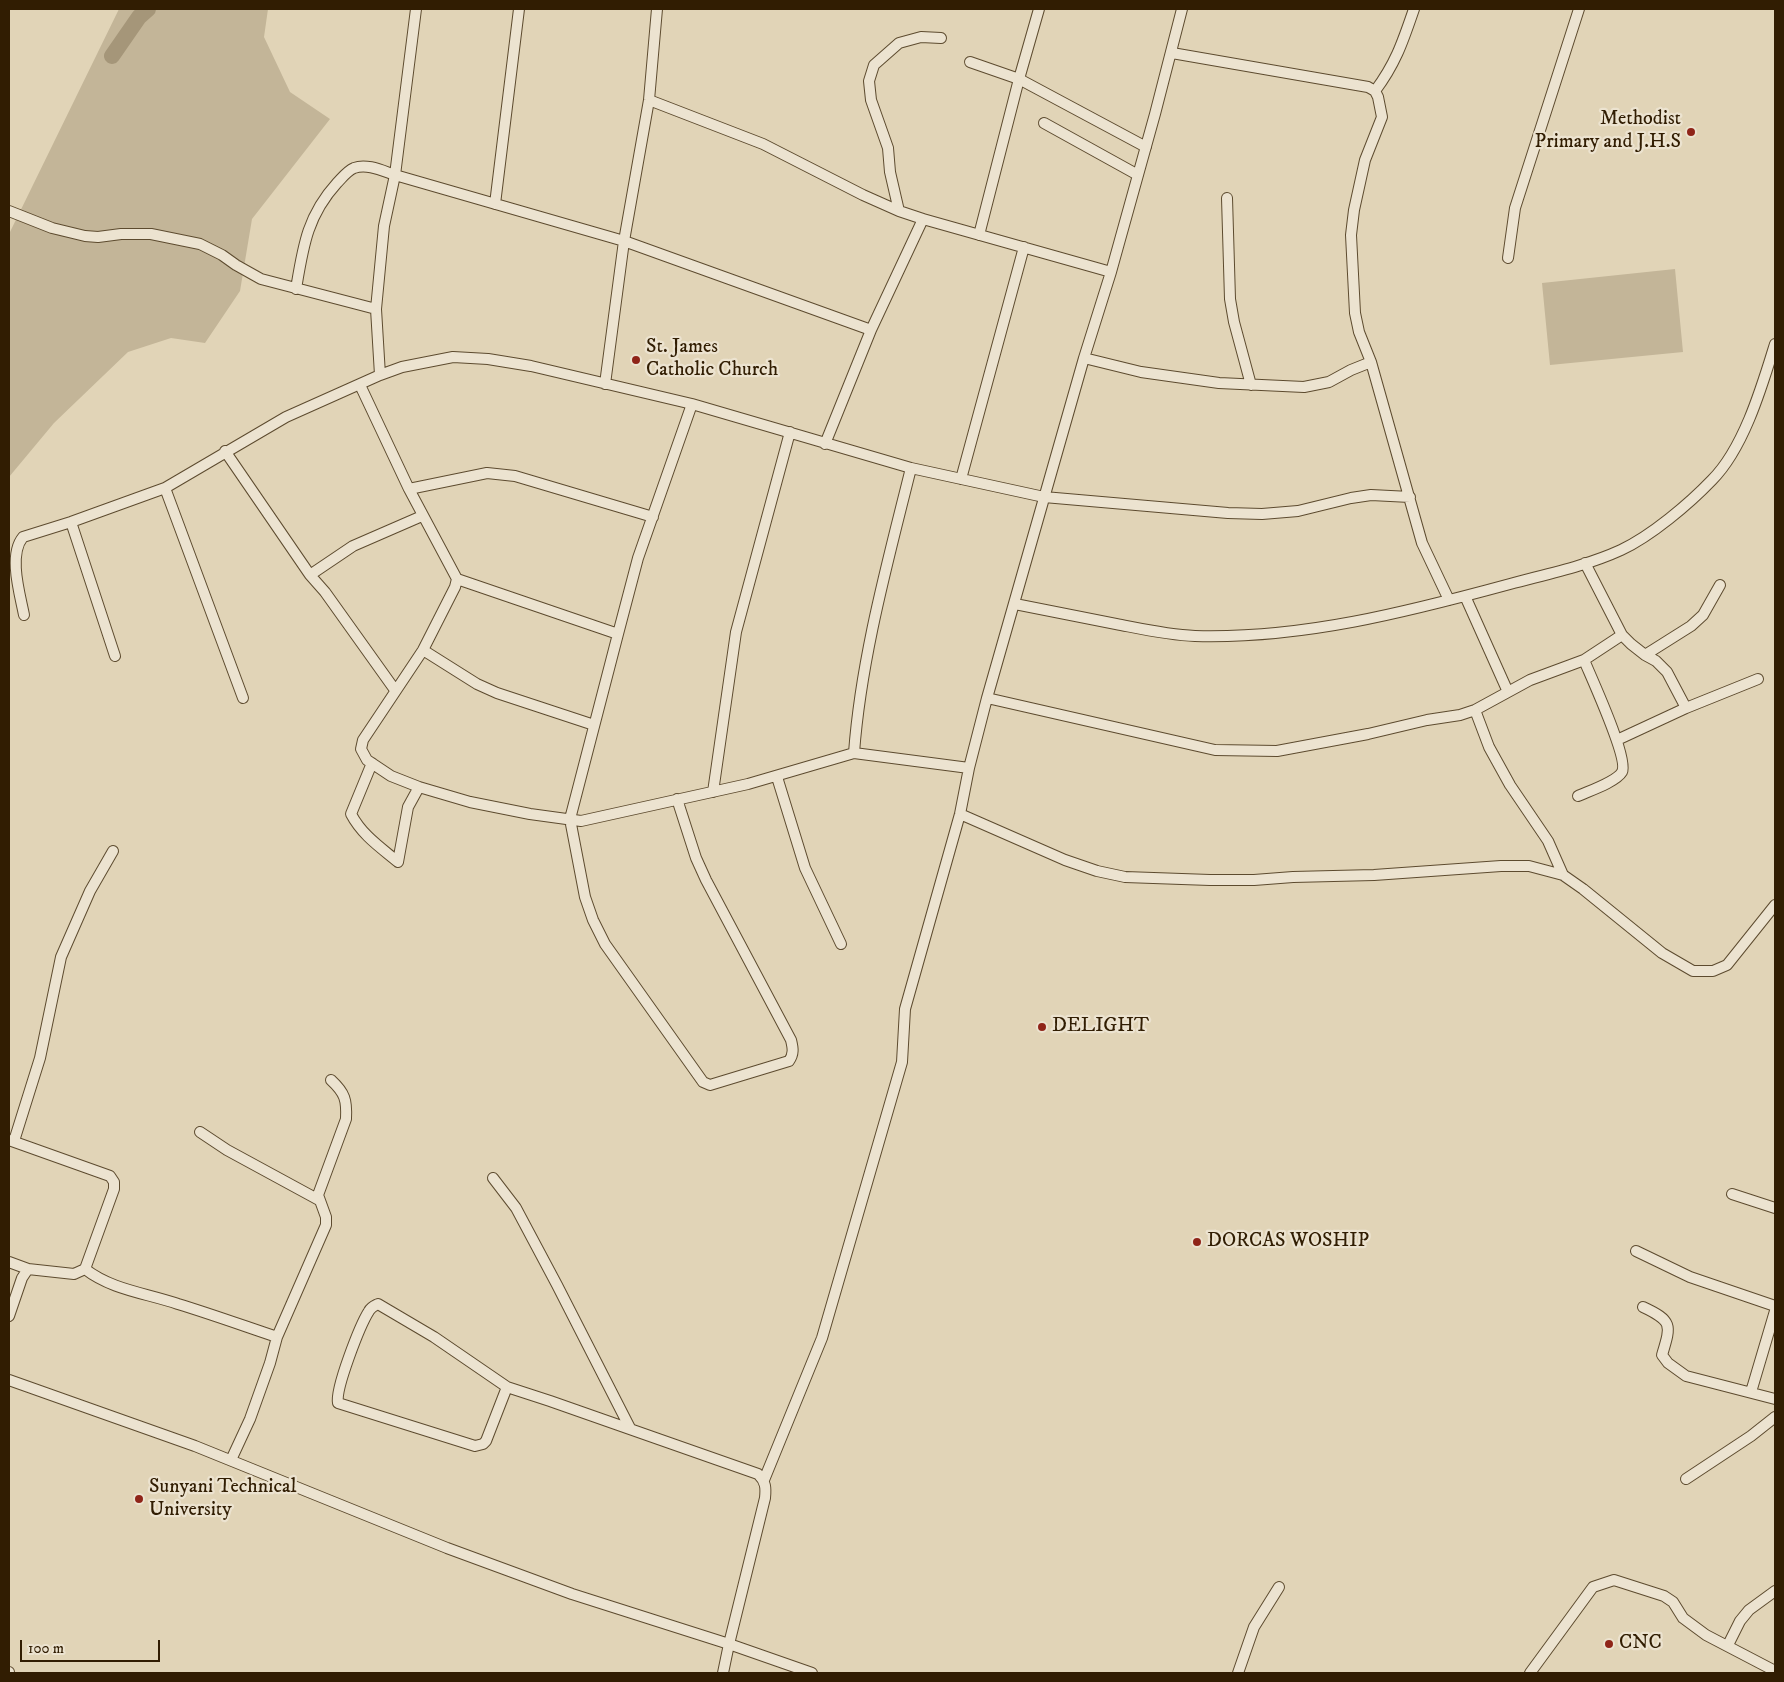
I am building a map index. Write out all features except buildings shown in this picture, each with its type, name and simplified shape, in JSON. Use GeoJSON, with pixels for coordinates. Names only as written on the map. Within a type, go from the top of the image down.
{"type":"FeatureCollection","features":[{"type":"Feature","properties":{"kind":"street"},"geometry":{"type":"LineString","coordinates":[[380,375],[376,309],[384,226],[395,175],[416,9]]}},
{"type":"Feature","properties":{"kind":"street"},"geometry":{"type":"LineString","coordinates":[[495,204],[520,9]]}},
{"type":"Feature","properties":{"kind":"street"},"geometry":{"type":"LineString","coordinates":[[605,384],[624,241],[649,100],[657,9]]}},
{"type":"Feature","properties":{"kind":"street"},"geometry":{"type":"LineString","coordinates":[[979,234],[1039,9]]}},
{"type":"Feature","properties":{"kind":"street"},"geometry":{"type":"LineString","coordinates":[[764,1480],[825,1329],[902,1062],[905,1009],[960,814],[969,768],[1044,497],[1111,272],[1172,53],[1182,9]]}},
{"type":"Feature","properties":{"kind":"street"},"geometry":{"type":"LineString","coordinates":[[1375,91],[1394,62],[1414,9]]}},
{"type":"Feature","properties":{"kind":"street"},"geometry":{"type":"LineString","coordinates":[[1508,258],[1515,208],[1579,9]]}},
{"type":"Feature","properties":{"kind":"street"},"geometry":{"type":"LineString","coordinates":[[899,211],[890,172],[888,148],[871,100],[869,81],[874,65],[899,44],[921,37],[941,38]]}},
{"type":"Feature","properties":{"kind":"street"},"geometry":{"type":"LineString","coordinates":[[1172,53],[1368,87],[1375,91],[1382,117],[1365,160],[1354,210],[1351,234],[1354,313],[1358,332],[1371,362],[1422,543],[1449,600]]}},
{"type":"Feature","properties":{"kind":"street"},"geometry":{"type":"LineString","coordinates":[[970,62],[1019,79],[1146,146]]}},
{"type":"Feature","properties":{"kind":"street"},"geometry":{"type":"LineString","coordinates":[[649,100],[763,144],[847,188],[899,211],[1111,272]]}},
{"type":"Feature","properties":{"kind":"street"},"geometry":{"type":"LineString","coordinates":[[1044,123],[1138,175]]}},
{"type":"Feature","properties":{"kind":"street"},"geometry":{"type":"LineString","coordinates":[[296,289],[304,244],[314,215],[332,188],[346,173],[356,168],[372,167],[624,241],[871,330]]}},
{"type":"Feature","properties":{"kind":"street"},"geometry":{"type":"LineString","coordinates":[[1227,198],[1230,299],[1234,322],[1252,385]]}},
{"type":"Feature","properties":{"kind":"street"},"geometry":{"type":"LineString","coordinates":[[9,211],[52,228],[85,236],[151,234],[200,244],[261,279],[376,309]]}},
{"type":"Feature","properties":{"kind":"street"},"geometry":{"type":"LineString","coordinates":[[825,444],[871,330],[923,219]]}},
{"type":"Feature","properties":{"kind":"street"},"geometry":{"type":"LineString","coordinates":[[961,479],[1024,247]]}},
{"type":"Feature","properties":{"kind":"street"},"geometry":{"type":"LineString","coordinates":[[1015,604],[1163,634],[1209,636],[1244,634],[1322,627],[1399,613],[1585,563],[1630,545],[1679,510],[1713,480],[1727,462],[1741,438],[1775,344]]}},
{"type":"Feature","properties":{"kind":"street"},"geometry":{"type":"LineString","coordinates":[[1084,358],[1141,372],[1219,383],[1304,387],[1330,382],[1351,370],[1371,362]]}},
{"type":"Feature","properties":{"kind":"street"},"geometry":{"type":"LineString","coordinates":[[24,615],[18,586],[16,562],[18,543],[23,537],[165,488],[286,417],[380,375],[402,367],[444,359],[488,359],[531,366],[692,404],[911,468],[1044,497],[1228,513],[1262,514],[1298,511],[1370,495],[1410,497]]}},
{"type":"Feature","properties":{"kind":"street"},"geometry":{"type":"LineString","coordinates":[[360,385],[422,516],[456,579],[454,587],[423,650],[395,690],[361,745],[363,755],[391,776],[419,787],[470,802],[522,813],[586,820],[777,777],[854,753],[969,768]]}},
{"type":"Feature","properties":{"kind":"street"},"geometry":{"type":"LineString","coordinates":[[677,800],[696,858],[706,880],[793,1047],[793,1053],[789,1061],[710,1085],[703,1082],[652,1014],[601,936],[585,897],[570,819],[638,558],[692,404]]}},
{"type":"Feature","properties":{"kind":"street"},"geometry":{"type":"LineString","coordinates":[[713,792],[736,632],[790,432]]}},
{"type":"Feature","properties":{"kind":"street"},"geometry":{"type":"LineString","coordinates":[[226,451],[310,575],[325,592],[395,690]]}},
{"type":"Feature","properties":{"kind":"street"},"geometry":{"type":"LineString","coordinates":[[854,753],[860,698],[870,643],[911,468]]}},
{"type":"Feature","properties":{"kind":"street"},"geometry":{"type":"LineString","coordinates":[[409,489],[487,473],[502,474],[515,476],[653,517]]}},
{"type":"Feature","properties":{"kind":"street"},"geometry":{"type":"LineString","coordinates":[[165,488],[243,698]]}},
{"type":"Feature","properties":{"kind":"street"},"geometry":{"type":"LineString","coordinates":[[310,575],[353,546],[422,516]]}},
{"type":"Feature","properties":{"kind":"street"},"geometry":{"type":"LineString","coordinates":[[71,522],[115,656]]}},
{"type":"Feature","properties":{"kind":"street"},"geometry":{"type":"LineString","coordinates":[[1585,563],[1622,634],[1631,644],[1656,661],[1667,672],[1686,708]]}},
{"type":"Feature","properties":{"kind":"street"},"geometry":{"type":"LineString","coordinates":[[456,579],[618,634]]}},
{"type":"Feature","properties":{"kind":"street"},"geometry":{"type":"LineString","coordinates":[[1645,655],[1691,626],[1703,615],[1720,585]]}},
{"type":"Feature","properties":{"kind":"street"},"geometry":{"type":"LineString","coordinates":[[1465,596],[1508,692]]}},
{"type":"Feature","properties":{"kind":"street"},"geometry":{"type":"LineString","coordinates":[[988,698],[1215,750],[1277,751],[1460,715],[1475,710],[1530,680],[1584,660],[1622,634]]}},
{"type":"Feature","properties":{"kind":"street"},"geometry":{"type":"LineString","coordinates":[[423,650],[477,684],[497,693],[594,725]]}},
{"type":"Feature","properties":{"kind":"street"},"geometry":{"type":"LineString","coordinates":[[1578,796],[1616,778],[1622,773],[1623,762],[1617,740],[1584,660]]}},
{"type":"Feature","properties":{"kind":"street"},"geometry":{"type":"LineString","coordinates":[[1617,740],[1686,708],[1758,679]]}},
{"type":"Feature","properties":{"kind":"street"},"geometry":{"type":"LineString","coordinates":[[1475,710],[1489,747],[1510,785],[1548,840],[1564,875]]}},
{"type":"Feature","properties":{"kind":"street"},"geometry":{"type":"LineString","coordinates":[[372,763],[351,814],[357,825],[370,839],[398,862],[408,807],[419,787]]}},
{"type":"Feature","properties":{"kind":"street"},"geometry":{"type":"LineString","coordinates":[[777,777],[806,868],[841,944]]}},
{"type":"Feature","properties":{"kind":"street"},"geometry":{"type":"LineString","coordinates":[[960,814],[1065,860],[1097,871],[1125,877],[1254,880],[1529,866],[1564,875],[1662,953],[1694,971],[1713,972],[1727,965],[1775,905]]}},
{"type":"Feature","properties":{"kind":"street"},"geometry":{"type":"LineString","coordinates":[[9,1262],[28,1269],[74,1274],[85,1269],[114,1189],[114,1182],[110,1176],[11,1141],[40,1058],[62,957],[90,890],[114,851]]}},
{"type":"Feature","properties":{"kind":"street"},"geometry":{"type":"LineString","coordinates":[[231,1460],[250,1419],[277,1337],[326,1225],[326,1217],[318,1195],[338,1145],[346,1119],[347,1107],[341,1090],[332,1080]]}},
{"type":"Feature","properties":{"kind":"street"},"geometry":{"type":"LineString","coordinates":[[200,1132],[227,1150],[319,1200]]}},
{"type":"Feature","properties":{"kind":"street"},"geometry":{"type":"LineString","coordinates":[[493,1178],[516,1208],[630,1428]]}},
{"type":"Feature","properties":{"kind":"street"},"geometry":{"type":"LineString","coordinates":[[1732,1194],[1775,1208]]}},
{"type":"Feature","properties":{"kind":"street"},"geometry":{"type":"LineString","coordinates":[[1636,1251],[1690,1277],[1775,1306]]}},
{"type":"Feature","properties":{"kind":"street"},"geometry":{"type":"LineString","coordinates":[[9,1316],[22,1278],[28,1269]]}},
{"type":"Feature","properties":{"kind":"street"},"geometry":{"type":"LineString","coordinates":[[85,1269],[95,1277],[125,1290],[178,1304],[277,1337]]}},
{"type":"Feature","properties":{"kind":"street"},"geometry":{"type":"LineString","coordinates":[[507,1387],[486,1441],[475,1446],[338,1403],[337,1398],[341,1380],[360,1329],[369,1310],[378,1304],[434,1338],[507,1387],[630,1428],[758,1474],[764,1480],[766,1487],[765,1498],[723,1673]]}},
{"type":"Feature","properties":{"kind":"street"},"geometry":{"type":"LineString","coordinates":[[1643,1307],[1660,1315],[1667,1322],[1668,1333],[1662,1355],[1668,1363],[1686,1376],[1775,1398]]}},
{"type":"Feature","properties":{"kind":"street"},"geometry":{"type":"LineString","coordinates":[[1751,1392],[1775,1311]]}},
{"type":"Feature","properties":{"kind":"street"},"geometry":{"type":"LineString","coordinates":[[9,1380],[231,1460],[447,1548],[554,1588],[729,1644],[812,1673]]}},
{"type":"Feature","properties":{"kind":"street"},"geometry":{"type":"LineString","coordinates":[[1686,1479],[1751,1436],[1775,1417]]}},
{"type":"Feature","properties":{"kind":"street"},"geometry":{"type":"LineString","coordinates":[[1530,1673],[1593,1587],[1614,1580],[1664,1596],[1673,1602],[1683,1618],[1706,1635],[1775,1671]]}},
{"type":"Feature","properties":{"kind":"street"},"geometry":{"type":"LineString","coordinates":[[1238,1673],[1254,1627],[1279,1586]]}},
{"type":"Feature","properties":{"kind":"street"},"geometry":{"type":"LineString","coordinates":[[1728,1645],[1740,1621],[1749,1610],[1775,1591]]}},
{"type":"Feature","properties":{"kind":"shaded area"},"geometry":{"type":"Polygon","coordinates":[[[119,9],[268,9],[264,37],[290,92],[330,119],[252,219],[240,291],[205,343],[171,338],[128,352],[54,423],[9,477],[9,234],[119,9]]]}},
{"type":"Feature","properties":{"kind":"shaded area"},"geometry":{"type":"Polygon","coordinates":[[[1675,269],[1683,352],[1550,365],[1542,283],[1675,269]]]}},
{"type":"Feature","properties":{"kind":"waterway"},"geometry":{"type":"LineString","coordinates":[[112,56],[139,17],[148,9]]}},
{"type":"Feature","properties":{"kind":"place","name":"Methodist Primary and J.H.S"},"geometry":{"type":"Point","coordinates":[1691,132]}},
{"type":"Feature","properties":{"kind":"place","name":"St. James Catholic Church"},"geometry":{"type":"Point","coordinates":[636,360]}},
{"type":"Feature","properties":{"kind":"place","name":"DELIGHT"},"geometry":{"type":"Point","coordinates":[1042,1027]}},
{"type":"Feature","properties":{"kind":"place","name":"DORCAS WOSHIP"},"geometry":{"type":"Point","coordinates":[1197,1242]}},
{"type":"Feature","properties":{"kind":"place","name":"Sunyani Technical University"},"geometry":{"type":"Point","coordinates":[139,1499]}},
{"type":"Feature","properties":{"kind":"place","name":"CNC"},"geometry":{"type":"Point","coordinates":[1609,1644]}}]}
